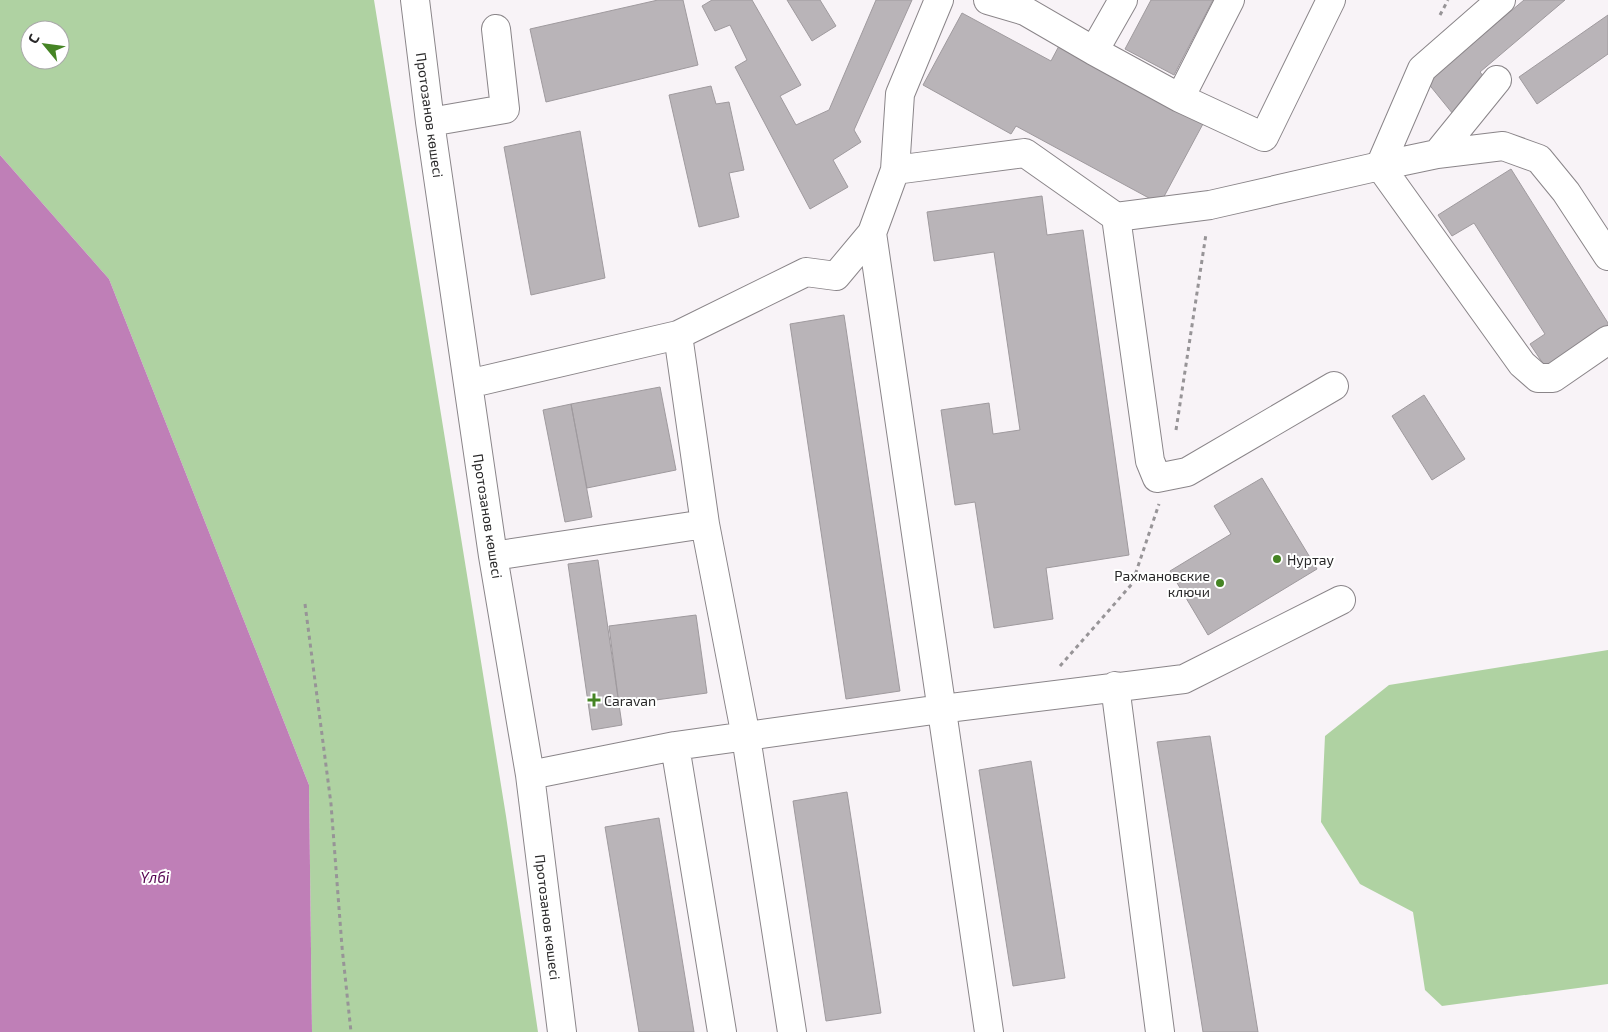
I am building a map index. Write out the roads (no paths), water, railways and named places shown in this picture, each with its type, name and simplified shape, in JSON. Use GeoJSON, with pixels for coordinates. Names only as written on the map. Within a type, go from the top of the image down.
{"type":"FeatureCollection","features":[{"type":"Feature","properties":{"kind":"street","name":"Протозанов көшесі"},"geometry":{"type":"LineString","coordinates":[[415,0],[430,122],[493,556],[530,776],[562,1032]]}},
{"type":"Feature","properties":{"kind":"street"},"geometry":{"type":"LineString","coordinates":[[468,384],[678,335],[806,272],[836,276],[872,233],[895,170],[900,94],[939,0]]}},
{"type":"Feature","properties":{"kind":"street"},"geometry":{"type":"LineString","coordinates":[[988,0],[1025,11],[1180,98],[1264,138],[1331,0]]}},
{"type":"Feature","properties":{"kind":"street"},"geometry":{"type":"LineString","coordinates":[[1094,51],[1123,0]]}},
{"type":"Feature","properties":{"kind":"street"},"geometry":{"type":"LineString","coordinates":[[1180,98],[1230,0]]}},
{"type":"Feature","properties":{"kind":"street"},"geometry":{"type":"LineString","coordinates":[[1380,166],[1422,69],[1501,0]]}},
{"type":"Feature","properties":{"kind":"street"},"geometry":{"type":"LineString","coordinates":[[430,122],[505,110],[496,29]]}},
{"type":"Feature","properties":{"kind":"street"},"geometry":{"type":"LineString","coordinates":[[1437,154],[1498,80]]}},
{"type":"Feature","properties":{"kind":"street"},"geometry":{"type":"LineString","coordinates":[[895,170],[1025,153],[1116,216],[1210,205],[1437,154],[1503,146],[1539,159],[1566,192],[1608,256]]}},
{"type":"Feature","properties":{"kind":"street"},"geometry":{"type":"LineString","coordinates":[[1380,166],[1522,364],[1538,378],[1553,378],[1608,340]]}},
{"type":"Feature","properties":{"kind":"street"},"geometry":{"type":"LineString","coordinates":[[1116,216],[1150,461],[1157,478],[1188,472],[1334,386]]}},
{"type":"Feature","properties":{"kind":"street"},"geometry":{"type":"LineString","coordinates":[[872,233],[989,1032]]}},
{"type":"Feature","properties":{"kind":"street"},"geometry":{"type":"LineString","coordinates":[[678,335],[705,524],[746,737],[792,1032]]}},
{"type":"Feature","properties":{"kind":"street"},"geometry":{"type":"LineString","coordinates":[[493,556],[705,524]]}},
{"type":"Feature","properties":{"kind":"street"},"geometry":{"type":"LineString","coordinates":[[530,776],[675,746],[941,708],[1184,679],[1341,600]]}},
{"type":"Feature","properties":{"kind":"street"},"geometry":{"type":"LineString","coordinates":[[1115,686],[1160,1032]]}},
{"type":"Feature","properties":{"kind":"street"},"geometry":{"type":"LineString","coordinates":[[675,746],[722,1032]]}},
{"type":"Feature","properties":{"kind":"water","name":"Үлбі"},"geometry":{"type":"Polygon","coordinates":[[[0,155],[109,279],[309,785],[312,1032],[0,1032],[0,155]]]}},
{"type":"Feature","properties":{"kind":"place","name":"Нуртау"},"geometry":{"type":"Point","coordinates":[1277,559]}},
{"type":"Feature","properties":{"kind":"place","name":"Рахмановские ключи"},"geometry":{"type":"Point","coordinates":[1220,583]}},
{"type":"Feature","properties":{"kind":"place","name":"Caravan"},"geometry":{"type":"Point","coordinates":[594,700]}}]}
